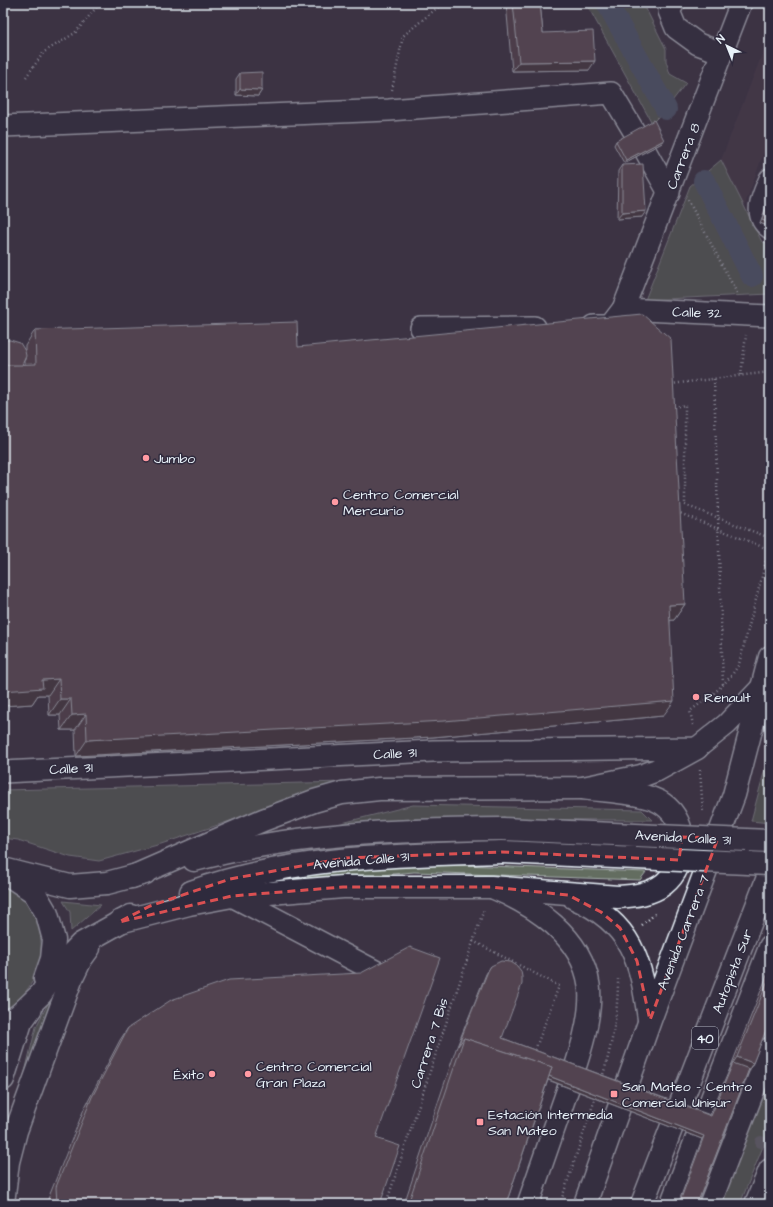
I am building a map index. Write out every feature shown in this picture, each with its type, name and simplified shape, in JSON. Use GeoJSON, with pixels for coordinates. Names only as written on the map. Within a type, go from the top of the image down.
{"type":"FeatureCollection","features":[{"type":"Feature","properties":{"kind":"main road","name":"Avenida Carrera 7"},"geometry":{"type":"LineString","coordinates":[[585,1204],[650,1020],[734,795],[770,657]]}},
{"type":"Feature","properties":{"kind":"main road"},"geometry":{"type":"LineString","coordinates":[[583,788],[658,770],[697,748]]}},
{"type":"Feature","properties":{"kind":"main road"},"geometry":{"type":"LineString","coordinates":[[119,922],[189,904],[232,896],[343,888],[491,888],[568,895],[629,897],[652,891],[665,884],[676,870],[682,853],[683,841],[680,826],[674,815],[663,803],[635,795],[583,788],[362,790],[314,801],[263,820],[132,877]]}},
{"type":"Feature","properties":{"kind":"main road","name":"Avenida Calle 31"},"geometry":{"type":"LineString","coordinates":[[3,869],[70,886],[107,883],[203,858],[284,842],[348,834],[414,830],[502,829],[770,841]]}},
{"type":"Feature","properties":{"kind":"main road","name":"Avenida Calle 31"},"geometry":{"type":"LineString","coordinates":[[3,1024],[18,1016],[41,994],[58,968],[81,944],[150,906],[191,892],[263,871],[345,858],[502,852],[770,864]]}},
{"type":"Feature","properties":{"kind":"main road"},"geometry":{"type":"LineString","coordinates":[[3,872],[34,892],[47,914],[54,940],[52,959],[41,994],[21,1022],[13,1043],[3,1079]]}},
{"type":"Feature","properties":{"kind":"main road","name":"Autopista Sur"},"geometry":{"type":"LineString","coordinates":[[642,1204],[770,872]]}},
{"type":"Feature","properties":{"kind":"main road"},"geometry":{"type":"LineString","coordinates":[[568,895],[601,912],[620,928],[639,968],[645,987],[650,1020]]}},
{"type":"Feature","properties":{"kind":"main road"},"geometry":{"type":"LineString","coordinates":[[3,1203],[8,1162],[14,1137],[33,1083],[71,980],[81,959],[100,933]]}},
{"type":"Feature","properties":{"kind":"main road"},"geometry":{"type":"LineString","coordinates":[[756,1204],[770,1170]]}},
{"type":"Feature","properties":{"kind":"street"},"geometry":{"type":"LineString","coordinates":[[674,3],[669,11],[676,28],[698,44],[722,53]]}},
{"type":"Feature","properties":{"kind":"street","name":"Carrera 8"},"geometry":{"type":"LineString","coordinates":[[579,326],[610,326],[623,309],[673,185],[741,3]]}},
{"type":"Feature","properties":{"kind":"street"},"geometry":{"type":"LineString","coordinates":[[3,126],[389,110],[611,93],[635,133]]}},
{"type":"Feature","properties":{"kind":"street"},"geometry":{"type":"LineString","coordinates":[[646,152],[673,185]]}},
{"type":"Feature","properties":{"kind":"street"},"geometry":{"type":"LineString","coordinates":[[770,179],[760,203],[761,216],[770,228]]}},
{"type":"Feature","properties":{"kind":"street","name":"Calle 32"},"geometry":{"type":"LineString","coordinates":[[623,309],[770,316]]}},
{"type":"Feature","properties":{"kind":"street"},"geometry":{"type":"LineString","coordinates":[[421,328],[555,327]]}},
{"type":"Feature","properties":{"kind":"street"},"geometry":{"type":"LineString","coordinates":[[697,748],[727,724],[762,687]]}},
{"type":"Feature","properties":{"kind":"street","name":"Calle 31"},"geometry":{"type":"LineString","coordinates":[[3,772],[433,744],[697,748]]}},
{"type":"Feature","properties":{"kind":"street"},"geometry":{"type":"LineString","coordinates":[[491,888],[526,904],[560,931],[569,941],[584,965],[589,986],[588,1012],[579,1056],[528,1204]]}},
{"type":"Feature","properties":{"kind":"street"},"geometry":{"type":"LineString","coordinates":[[232,896],[377,972]]}},
{"type":"Feature","properties":{"kind":"street"},"geometry":{"type":"LineString","coordinates":[[671,1204],[770,946]]}},
{"type":"Feature","properties":{"kind":"street"},"geometry":{"type":"LineString","coordinates":[[710,1204],[770,1048]]}},
{"type":"Feature","properties":{"kind":"path"},"geometry":{"type":"LineString","coordinates":[[26,78],[44,52],[75,34],[100,3]]}},
{"type":"Feature","properties":{"kind":"path"},"geometry":{"type":"LineString","coordinates":[[389,110],[403,36],[443,3]]}},
{"type":"Feature","properties":{"kind":"path"},"geometry":{"type":"LineString","coordinates":[[673,185],[748,315],[741,375]]}},
{"type":"Feature","properties":{"kind":"path"},"geometry":{"type":"LineString","coordinates":[[669,384],[770,372]]}},
{"type":"Feature","properties":{"kind":"path"},"geometry":{"type":"LineString","coordinates":[[714,379],[723,686]]}},
{"type":"Feature","properties":{"kind":"path"},"geometry":{"type":"LineString","coordinates":[[674,413],[674,405],[685,406],[685,505],[770,538]]}},
{"type":"Feature","properties":{"kind":"path"},"geometry":{"type":"LineString","coordinates":[[674,510],[770,550]]}},
{"type":"Feature","properties":{"kind":"path"},"geometry":{"type":"LineString","coordinates":[[690,711],[723,686],[732,676],[739,664],[770,546]]}},
{"type":"Feature","properties":{"kind":"path","name":"Carrera 7 Bis"},"geometry":{"type":"LineString","coordinates":[[386,1204],[491,888]]}},
{"type":"Feature","properties":{"kind":"path"},"geometry":{"type":"LineString","coordinates":[[473,941],[559,986],[532,1060]]}},
{"type":"Feature","properties":{"kind":"path"},"geometry":{"type":"LineString","coordinates":[[600,1085],[613,1040],[616,1021],[618,974]]}},
{"type":"Feature","properties":{"kind":"path"},"geometry":{"type":"LineString","coordinates":[[560,1204],[598,1092]]}},
{"type":"Feature","properties":{"kind":"highlighted area"},"geometry":{"type":"Polygon","coordinates":[[[682,837],[718,838],[650,1020],[637,961],[620,928],[601,912],[568,895],[491,887],[343,887],[232,896],[119,922],[150,906],[230,879],[345,858],[502,852],[679,860],[682,837]]]}},
{"type":"Feature","properties":{"kind":"shaded area"},"geometry":{"type":"Polygon","coordinates":[[[770,34],[770,135],[744,207],[721,160],[770,34]]]}},
{"type":"Feature","properties":{"kind":"green space"},"geometry":{"type":"Polygon","coordinates":[[[586,3],[643,3],[666,49],[666,61],[670,74],[686,83],[666,109],[652,123],[586,3]]]}},
{"type":"Feature","properties":{"kind":"green space"},"geometry":{"type":"Polygon","coordinates":[[[721,160],[762,242],[770,243],[770,294],[645,300],[690,186],[721,160]]]}},
{"type":"Feature","properties":{"kind":"green space"},"geometry":{"type":"Polygon","coordinates":[[[770,750],[770,823],[751,821],[770,750]]]}},
{"type":"Feature","properties":{"kind":"green space"},"geometry":{"type":"Polygon","coordinates":[[[347,782],[161,844],[99,861],[70,857],[18,840],[3,838],[3,790],[347,782]]]}},
{"type":"Feature","properties":{"kind":"green space"},"geometry":{"type":"Polygon","coordinates":[[[413,805],[642,810],[652,820],[416,819],[338,824],[413,805]]]}},
{"type":"Feature","properties":{"kind":"green space"},"geometry":{"type":"Polygon","coordinates":[[[409,863],[646,872],[640,880],[414,872],[318,881],[243,883],[409,863]]]}},
{"type":"Feature","properties":{"kind":"green space"},"geometry":{"type":"Polygon","coordinates":[[[3,882],[17,892],[28,904],[36,918],[40,932],[41,948],[39,963],[34,978],[26,991],[16,1002],[3,1010],[3,882]]]}},
{"type":"Feature","properties":{"kind":"green space"},"geometry":{"type":"Polygon","coordinates":[[[63,901],[101,905],[71,931],[70,912],[63,901]]]}},
{"type":"Feature","properties":{"kind":"green space"},"geometry":{"type":"Polygon","coordinates":[[[57,986],[23,1080],[36,1027],[57,986]]]}},
{"type":"Feature","properties":{"kind":"green space"},"geometry":{"type":"Polygon","coordinates":[[[770,1076],[770,1129],[740,1204],[721,1204],[770,1076]]]}},
{"type":"Feature","properties":{"kind":"building"},"geometry":{"type":"Polygon","coordinates":[[[513,3],[540,3],[543,33],[593,31],[595,61],[519,62],[513,3]]]}},
{"type":"Feature","properties":{"kind":"building"},"geometry":{"type":"Polygon","coordinates":[[[262,72],[262,90],[240,89],[240,73],[262,72]]]}},
{"type":"Feature","properties":{"kind":"building"},"geometry":{"type":"Polygon","coordinates":[[[654,120],[664,140],[626,160],[616,141],[654,120]]]}},
{"type":"Feature","properties":{"kind":"building"},"geometry":{"type":"Polygon","coordinates":[[[643,164],[646,211],[622,213],[622,165],[643,164]]]}},
{"type":"Feature","properties":{"kind":"building"},"geometry":{"type":"Polygon","coordinates":[[[770,198],[770,223],[762,220],[770,198]]]}},
{"type":"Feature","properties":{"kind":"building","name":"Centro Comercial Mercurio"},"geometry":{"type":"Polygon","coordinates":[[[642,314],[671,339],[685,604],[669,605],[674,701],[444,721],[87,740],[86,714],[72,715],[71,699],[60,699],[59,679],[42,680],[43,688],[3,691],[4,365],[36,364],[35,330],[297,322],[298,347],[642,314]]]}},
{"type":"Feature","properties":{"kind":"building"},"geometry":{"type":"Polygon","coordinates":[[[5,340],[20,343],[26,356],[22,365],[3,366],[3,342],[5,340]]]}},
{"type":"Feature","properties":{"kind":"building","name":"Centro Comercial Gran Plaza"},"geometry":{"type":"Polygon","coordinates":[[[410,947],[440,958],[376,1138],[400,1146],[380,1204],[57,1204],[56,1187],[92,1097],[128,1028],[171,1000],[229,980],[361,973],[410,947]]]}},
{"type":"Feature","properties":{"kind":"building"},"geometry":{"type":"Polygon","coordinates":[[[501,961],[511,962],[517,966],[521,971],[522,977],[522,984],[502,1038],[711,1116],[733,1063],[749,1069],[697,1204],[679,1204],[704,1136],[549,1076],[552,1067],[464,1038],[458,1046],[488,971],[491,966],[501,961]]]}},
{"type":"Feature","properties":{"kind":"building"},"geometry":{"type":"Polygon","coordinates":[[[770,975],[770,1020],[753,1063],[737,1057],[770,975]]]}},
{"type":"Feature","properties":{"kind":"building","name":"Estación Intermedia San Mateo"},"geometry":{"type":"Polygon","coordinates":[[[464,1038],[552,1067],[506,1204],[408,1204],[464,1038]]]}},
{"type":"Feature","properties":{"kind":"waterway"},"geometry":{"type":"LineString","coordinates":[[607,3],[666,109]]}},
{"type":"Feature","properties":{"kind":"waterway"},"geometry":{"type":"LineString","coordinates":[[704,181],[752,276]]}},
{"type":"Feature","properties":{"kind":"place","name":"Jumbo"},"geometry":{"type":"Point","coordinates":[146,458]}},
{"type":"Feature","properties":{"kind":"place","name":"Centro Comercial Mercurio"},"geometry":{"type":"Point","coordinates":[335,502]}},
{"type":"Feature","properties":{"kind":"place","name":"Renault"},"geometry":{"type":"Point","coordinates":[696,697]}},
{"type":"Feature","properties":{"kind":"place","name":"Éxito"},"geometry":{"type":"Point","coordinates":[212,1074]}},
{"type":"Feature","properties":{"kind":"place","name":"Centro Comercial Gran Plaza"},"geometry":{"type":"Point","coordinates":[248,1074]}},
{"type":"Feature","properties":{"kind":"place","name":"San Mateo - Centro Comercial Unisur"},"geometry":{"type":"Point","coordinates":[614,1094]}},
{"type":"Feature","properties":{"kind":"place","name":"Estación Intermedia San Mateo"},"geometry":{"type":"Point","coordinates":[480,1122]}}]}
